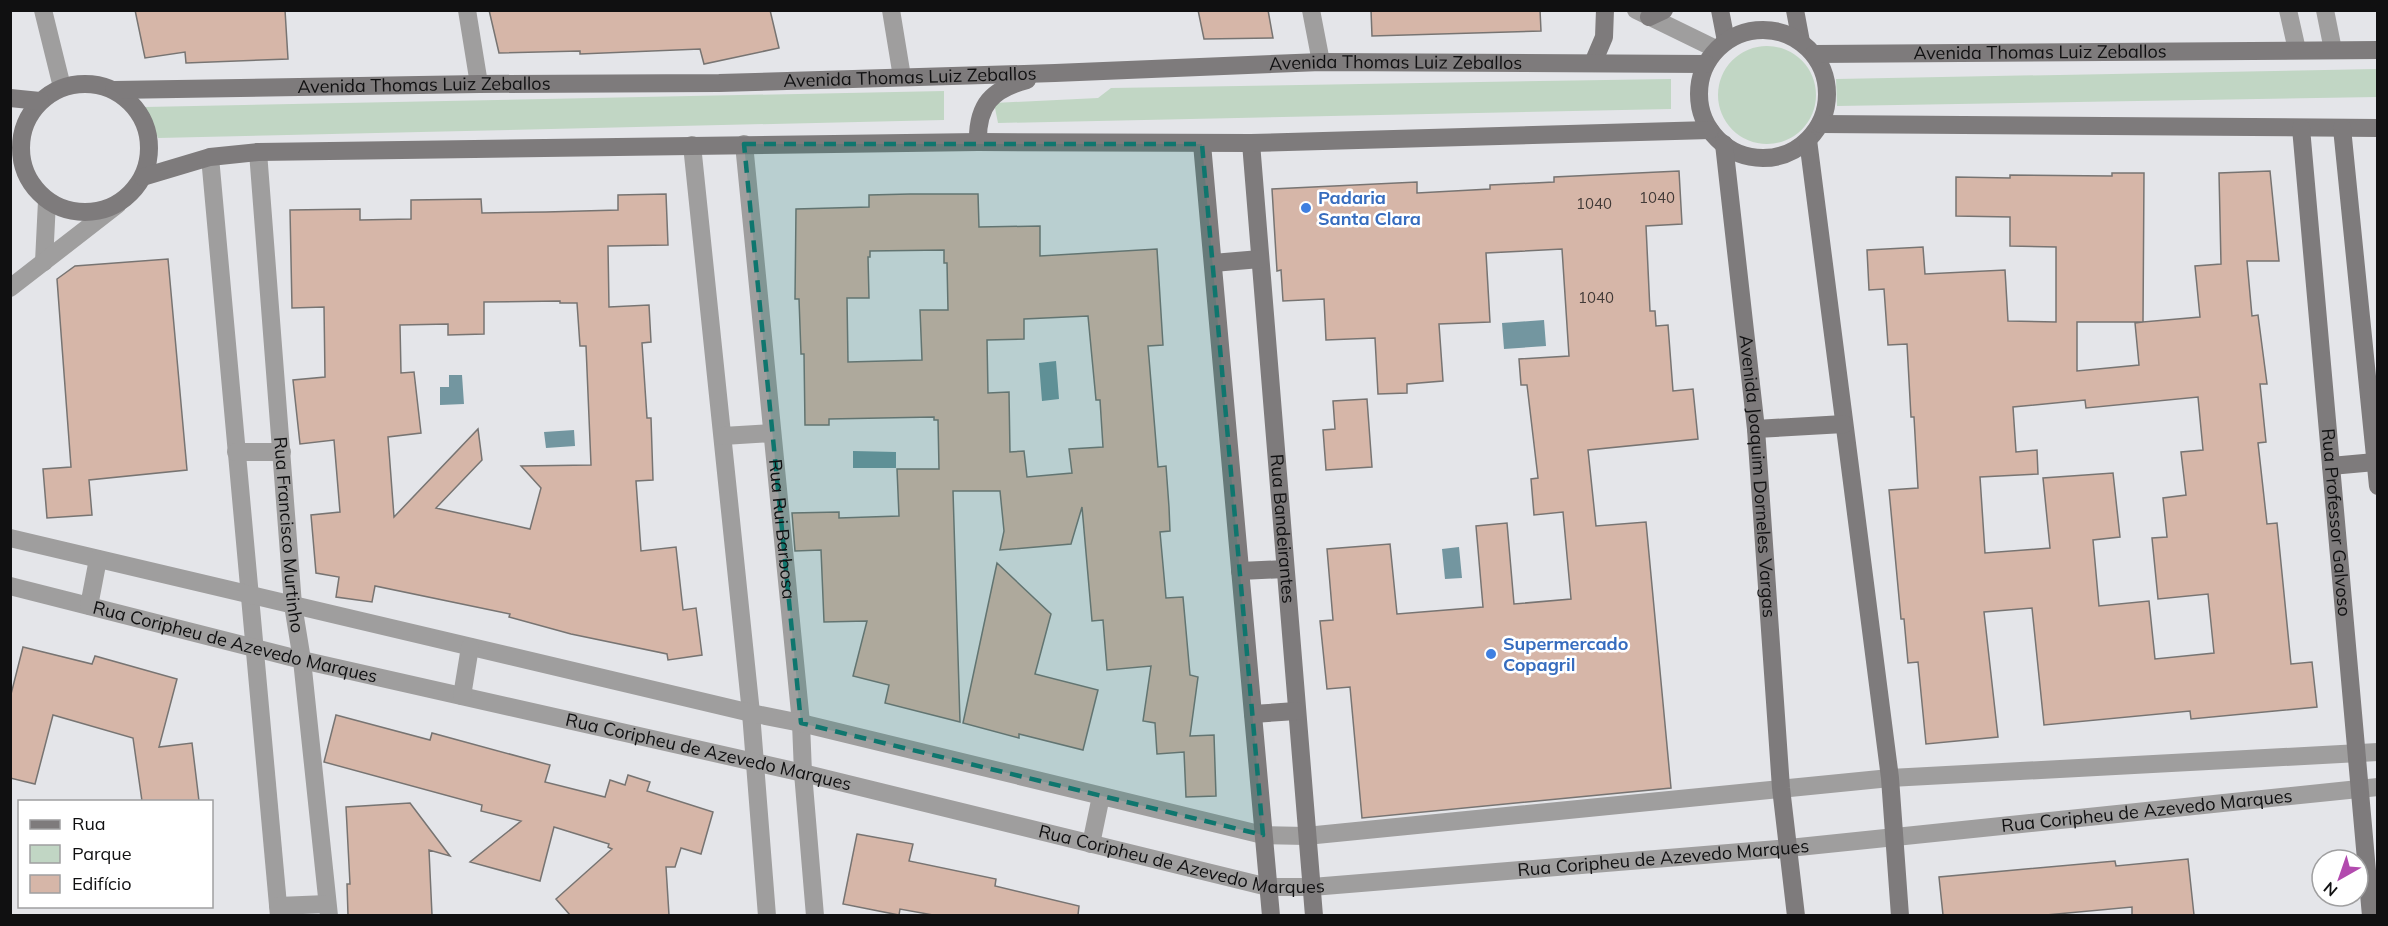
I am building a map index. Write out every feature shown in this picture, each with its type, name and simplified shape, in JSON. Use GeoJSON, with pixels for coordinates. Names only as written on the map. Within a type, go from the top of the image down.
{"type":"FeatureCollection","features":[{"type":"Feature","properties":{"kind":"main road"},"geometry":{"type":"LineString","coordinates":[[1593,63],[1604,37],[1605,10]]}},
{"type":"Feature","properties":{"kind":"main road"},"geometry":{"type":"LineString","coordinates":[[1720,10],[1716,51],[1700,79],[1699,102],[1710,130],[1724,144],[1742,154],[1765,158],[1788,153],[1808,140],[1820,124],[1826,105],[1827,84],[1821,65],[1807,48],[1795,10]]}},
{"type":"Feature","properties":{"kind":"main road","name":"Avenida Thomas Luiz Zeballos"},"geometry":{"type":"LineString","coordinates":[[114,90],[697,83],[1055,73],[1322,62],[1593,63],[1716,51],[1742,33],[1762,29],[1782,32],[1807,48],[2378,50]]}},
{"type":"Feature","properties":{"kind":"main road"},"geometry":{"type":"LineString","coordinates":[[978,142],[977,124],[982,109],[992,96],[1009,85],[1055,73]]}},
{"type":"Feature","properties":{"kind":"main road"},"geometry":{"type":"LineString","coordinates":[[143,177],[150,145],[139,113],[114,90],[88,84],[62,87],[40,101],[24,125],[15,154],[29,181],[48,201],[82,214],[117,205],[143,177],[210,157],[258,152],[978,142],[1202,144],[1710,130]]}},
{"type":"Feature","properties":{"kind":"main road"},"geometry":{"type":"LineString","coordinates":[[10,98],[40,101]]}},
{"type":"Feature","properties":{"kind":"main road"},"geometry":{"type":"LineString","coordinates":[[1820,124],[2378,128]]}},
{"type":"Feature","properties":{"kind":"main road","name":"Rua Professor Galvoso"},"geometry":{"type":"LineString","coordinates":[[2301,128],[2371,915]]}},
{"type":"Feature","properties":{"kind":"main road"},"geometry":{"type":"LineString","coordinates":[[2342,128],[2378,486]]}},
{"type":"Feature","properties":{"kind":"main road"},"geometry":{"type":"LineString","coordinates":[[1808,140],[1890,778],[1900,915]]}},
{"type":"Feature","properties":{"kind":"main road","name":"Rua Bandeirantes"},"geometry":{"type":"LineString","coordinates":[[1251,143],[1314,915]]}},
{"type":"Feature","properties":{"kind":"main road"},"geometry":{"type":"LineString","coordinates":[[1202,144],[1271,915]]}},
{"type":"Feature","properties":{"kind":"main road","name":"Avenida Joaquim Dorneles Vargas"},"geometry":{"type":"LineString","coordinates":[[1724,144],[1756,429],[1781,788],[1796,915]]}},
{"type":"Feature","properties":{"kind":"main road"},"geometry":{"type":"LineString","coordinates":[[1213,263],[1260,259]]}},
{"type":"Feature","properties":{"kind":"main road"},"geometry":{"type":"LineString","coordinates":[[1756,429],[1844,424]]}},
{"type":"Feature","properties":{"kind":"main road"},"geometry":{"type":"LineString","coordinates":[[2331,466],[2375,462]]}},
{"type":"Feature","properties":{"kind":"main road"},"geometry":{"type":"LineString","coordinates":[[1240,572],[1285,569]]}},
{"type":"Feature","properties":{"kind":"main road"},"geometry":{"type":"LineString","coordinates":[[1253,714],[1296,711]]}},
{"type":"Feature","properties":{"kind":"street"},"geometry":{"type":"LineString","coordinates":[[43,10],[62,87]]}},
{"type":"Feature","properties":{"kind":"street"},"geometry":{"type":"LineString","coordinates":[[466,10],[479,84]]}},
{"type":"Feature","properties":{"kind":"street"},"geometry":{"type":"LineString","coordinates":[[891,10],[902,76]]}},
{"type":"Feature","properties":{"kind":"street"},"geometry":{"type":"LineString","coordinates":[[1311,10],[1322,62]]}},
{"type":"Feature","properties":{"kind":"street"},"geometry":{"type":"LineString","coordinates":[[2288,10],[2297,50]]}},
{"type":"Feature","properties":{"kind":"street"},"geometry":{"type":"LineString","coordinates":[[2325,10],[2334,50]]}},
{"type":"Feature","properties":{"kind":"street"},"geometry":{"type":"LineString","coordinates":[[1650,13],[1716,51]]}},
{"type":"Feature","properties":{"kind":"street","name":"Rua Rui Barbosa"},"geometry":{"type":"LineString","coordinates":[[744,144],[801,723],[814,915]]}},
{"type":"Feature","properties":{"kind":"street"},"geometry":{"type":"LineString","coordinates":[[692,145],[751,713],[767,915]]}},
{"type":"Feature","properties":{"kind":"street","name":"Rua Francisco Murtinho"},"geometry":{"type":"LineString","coordinates":[[258,152],[293,605],[302,660],[328,910]]}},
{"type":"Feature","properties":{"kind":"street"},"geometry":{"type":"LineString","coordinates":[[210,157],[278,911],[328,910]]}},
{"type":"Feature","properties":{"kind":"street"},"geometry":{"type":"LineString","coordinates":[[44,262],[48,201]]}},
{"type":"Feature","properties":{"kind":"street"},"geometry":{"type":"LineString","coordinates":[[10,288],[117,205]]}},
{"type":"Feature","properties":{"kind":"street"},"geometry":{"type":"LineString","coordinates":[[723,436],[772,433]]}},
{"type":"Feature","properties":{"kind":"street"},"geometry":{"type":"LineString","coordinates":[[236,452],[282,452]]}},
{"type":"Feature","properties":{"kind":"street","name":"Rua Coripheu de Azevedo Marques"},"geometry":{"type":"LineString","coordinates":[[10,538],[801,723],[1263,835],[1306,836],[1890,778],[2378,752]]}},
{"type":"Feature","properties":{"kind":"street"},"geometry":{"type":"LineString","coordinates":[[89,606],[98,559]]}},
{"type":"Feature","properties":{"kind":"street","name":"Rua Coripheu de Azevedo Marques"},"geometry":{"type":"LineString","coordinates":[[10,586],[302,660],[803,774],[1268,887],[1311,887],[1789,848],[2378,787]]}},
{"type":"Feature","properties":{"kind":"street"},"geometry":{"type":"LineString","coordinates":[[462,696],[470,647]]}},
{"type":"Feature","properties":{"kind":"street"},"geometry":{"type":"LineString","coordinates":[[1091,844],[1101,796]]}},
{"type":"Feature","properties":{"kind":"highlighted area"},"geometry":{"type":"Polygon","coordinates":[[[744,144],[1202,144],[1263,835],[801,723],[744,144]]]}},
{"type":"Feature","properties":{"kind":"green space"},"geometry":{"type":"Polygon","coordinates":[[[1767,46],[1777,47],[1794,54],[1808,68],[1815,85],[1815,105],[1808,122],[1794,136],[1777,143],[1767,144],[1757,143],[1740,136],[1726,122],[1719,105],[1718,95],[1719,85],[1726,68],[1740,54],[1757,47],[1767,46]]]}},
{"type":"Feature","properties":{"kind":"green space"},"geometry":{"type":"Polygon","coordinates":[[[2377,69],[2377,97],[1837,106],[1836,79],[2377,69]]]}},
{"type":"Feature","properties":{"kind":"green space"},"geometry":{"type":"Polygon","coordinates":[[[1671,79],[1671,109],[998,123],[994,103],[1098,98],[1111,88],[1671,79]]]}},
{"type":"Feature","properties":{"kind":"green space"},"geometry":{"type":"Polygon","coordinates":[[[944,91],[944,120],[158,138],[145,107],[944,91]]]}},
{"type":"Feature","properties":{"kind":"water"},"geometry":{"type":"Polygon","coordinates":[[[1544,320],[1546,346],[1504,349],[1502,323],[1544,320]]]}},
{"type":"Feature","properties":{"kind":"water"},"geometry":{"type":"Polygon","coordinates":[[[1056,361],[1059,399],[1042,401],[1039,363],[1056,361]]]}},
{"type":"Feature","properties":{"kind":"water"},"geometry":{"type":"Polygon","coordinates":[[[449,375],[462,375],[464,404],[440,405],[440,387],[449,387],[449,375]]]}},
{"type":"Feature","properties":{"kind":"water"},"geometry":{"type":"Polygon","coordinates":[[[574,430],[575,446],[546,448],[544,432],[574,430]]]}},
{"type":"Feature","properties":{"kind":"water"},"geometry":{"type":"Polygon","coordinates":[[[853,451],[896,452],[896,468],[853,468],[853,451]]]}},
{"type":"Feature","properties":{"kind":"water"},"geometry":{"type":"Polygon","coordinates":[[[1459,547],[1462,578],[1445,579],[1442,549],[1459,547]]]}},
{"type":"Feature","properties":{"kind":"building"},"geometry":{"type":"Polygon","coordinates":[[[135,10],[285,10],[288,59],[186,63],[185,52],[145,58],[135,10]]]}},
{"type":"Feature","properties":{"kind":"building"},"geometry":{"type":"Polygon","coordinates":[[[489,10],[770,10],[779,48],[704,64],[700,49],[580,54],[580,51],[499,53],[489,10]]]}},
{"type":"Feature","properties":{"kind":"building"},"geometry":{"type":"Polygon","coordinates":[[[1198,10],[1268,10],[1273,38],[1204,39],[1198,10]]]}},
{"type":"Feature","properties":{"kind":"building"},"geometry":{"type":"Polygon","coordinates":[[[1371,10],[1540,10],[1541,31],[1372,36],[1371,10]]]}},
{"type":"Feature","properties":{"kind":"building"},"geometry":{"type":"Polygon","coordinates":[[[1679,171],[1682,224],[1646,226],[1650,311],[1655,311],[1656,326],[1668,325],[1673,391],[1693,389],[1698,439],[1588,450],[1596,526],[1646,522],[1671,788],[1362,818],[1350,687],[1327,689],[1320,621],[1333,620],[1327,549],[1390,544],[1397,614],[1483,607],[1476,526],[1507,523],[1514,604],[1571,599],[1563,512],[1534,515],[1531,479],[1538,478],[1527,385],[1521,385],[1519,359],[1569,356],[1562,249],[1486,253],[1490,322],[1439,324],[1443,381],[1407,384],[1407,393],[1378,394],[1375,338],[1326,340],[1324,299],[1283,301],[1281,270],[1277,271],[1272,189],[1417,182],[1417,193],[1490,189],[1490,185],[1554,182],[1554,177],[1679,171]]]}},
{"type":"Feature","properties":{"kind":"building"},"geometry":{"type":"Polygon","coordinates":[[[2270,171],[2279,261],[2247,261],[2252,316],[2258,315],[2267,384],[2260,384],[2266,442],[2258,443],[2267,524],[2277,523],[2291,664],[2312,662],[2317,707],[2191,719],[2190,711],[2044,725],[2032,608],[1984,612],[1998,737],[1926,744],[1918,662],[1908,663],[1904,619],[1901,619],[1889,490],[1918,488],[1907,344],[1888,345],[1884,289],[1869,290],[1867,250],[1923,247],[1925,274],[2005,270],[2008,321],[2056,322],[2056,247],[2010,246],[2010,217],[1956,216],[1956,177],[2112,176],[2112,173],[2144,173],[2143,322],[2200,317],[2195,266],[2221,264],[2219,173],[2270,171]],[[2077,322],[2077,371],[2139,365],[2135,323],[2143,322],[2077,322]],[[2198,397],[2086,408],[2085,400],[2013,407],[2016,452],[2037,450],[2038,474],[1980,477],[1985,553],[2050,548],[2043,478],[2113,473],[2120,537],[2093,540],[2099,606],[2149,601],[2155,659],[2214,653],[2208,594],[2158,599],[2152,538],[2167,537],[2163,498],[2186,495],[2181,452],[2203,450],[2198,397]]]}},
{"type":"Feature","properties":{"kind":"building"},"geometry":{"type":"Polygon","coordinates":[[[666,194],[668,245],[608,246],[609,307],[649,305],[651,342],[642,343],[647,418],[651,418],[653,480],[636,481],[641,551],[676,547],[683,610],[696,608],[702,655],[668,660],[667,654],[571,634],[509,617],[510,614],[375,586],[372,602],[336,597],[339,577],[316,573],[311,515],[340,512],[334,440],[300,444],[293,380],[325,377],[324,307],[292,308],[290,210],[360,209],[360,220],[411,219],[411,200],[481,199],[482,213],[618,210],[618,195],[666,194]],[[560,301],[484,302],[484,334],[448,335],[448,324],[400,325],[401,373],[414,372],[421,433],[388,437],[394,517],[478,429],[482,460],[436,508],[530,529],[541,488],[521,466],[591,465],[586,346],[580,346],[577,303],[560,303],[560,301]]]}},
{"type":"Feature","properties":{"kind":"building"},"geometry":{"type":"Polygon","coordinates":[[[978,194],[979,227],[1040,226],[1040,256],[1157,249],[1163,345],[1148,346],[1158,467],[1166,466],[1169,507],[1170,531],[1160,532],[1166,598],[1183,597],[1190,675],[1198,677],[1190,736],[1214,735],[1216,796],[1186,797],[1184,752],[1157,754],[1155,723],[1143,721],[1151,666],[1107,670],[1103,620],[1092,621],[1082,507],[1071,544],[1000,550],[1004,531],[1000,491],[953,491],[960,722],[885,703],[889,685],[853,676],[867,621],[824,622],[821,550],[795,551],[792,513],[839,512],[839,518],[899,516],[897,469],[939,469],[938,420],[934,420],[934,417],[829,419],[829,425],[805,425],[804,354],[801,354],[799,299],[795,299],[796,209],[869,207],[869,195],[978,194]],[[944,250],[870,251],[870,257],[868,257],[869,298],[847,298],[848,362],[922,360],[920,310],[948,310],[947,263],[944,263],[944,250]],[[1088,316],[1024,319],[1024,339],[987,340],[988,393],[1009,392],[1010,452],[1024,451],[1027,477],[1072,473],[1069,449],[1103,447],[1100,400],[1096,400],[1088,316]]]}},
{"type":"Feature","properties":{"kind":"building"},"geometry":{"type":"Polygon","coordinates":[[[168,259],[187,470],[89,480],[92,515],[47,518],[43,469],[71,467],[57,279],[75,266],[168,259]]]}},
{"type":"Feature","properties":{"kind":"building"},"geometry":{"type":"Polygon","coordinates":[[[1367,399],[1372,467],[1326,470],[1323,430],[1335,429],[1333,401],[1367,399]]]}},
{"type":"Feature","properties":{"kind":"building"},"geometry":{"type":"Polygon","coordinates":[[[997,563],[1051,614],[1035,674],[1098,690],[1083,750],[1019,734],[1019,738],[963,723],[997,563]]]}},
{"type":"Feature","properties":{"kind":"building"},"geometry":{"type":"Polygon","coordinates":[[[23,647],[92,664],[95,656],[177,679],[159,747],[192,743],[199,800],[142,800],[133,738],[53,715],[35,784],[10,778],[10,698],[23,647]]]}},
{"type":"Feature","properties":{"kind":"building"},"geometry":{"type":"Polygon","coordinates":[[[336,715],[430,740],[432,733],[550,765],[545,782],[605,797],[610,780],[625,785],[628,775],[650,782],[647,791],[713,812],[701,854],[681,848],[675,867],[666,867],[669,915],[570,915],[556,899],[612,849],[608,847],[609,844],[554,827],[540,881],[470,862],[521,821],[481,811],[482,805],[324,762],[336,715]]]}},
{"type":"Feature","properties":{"kind":"building"},"geometry":{"type":"Polygon","coordinates":[[[410,803],[450,856],[429,850],[432,915],[348,915],[347,884],[350,884],[346,807],[410,803]]]}},
{"type":"Feature","properties":{"kind":"building"},"geometry":{"type":"Polygon","coordinates":[[[857,834],[913,844],[909,861],[996,879],[995,886],[1079,906],[1078,915],[933,915],[900,909],[899,915],[843,904],[857,834]]]}},
{"type":"Feature","properties":{"kind":"building"},"geometry":{"type":"Polygon","coordinates":[[[2188,859],[2194,915],[2132,915],[2132,907],[2046,915],[1943,915],[1939,877],[2115,861],[2116,866],[2188,859]]]}},
{"type":"Feature","properties":{"kind":"place","name":"Padaria Santa Clara"},"geometry":{"type":"Point","coordinates":[1306,208]}},
{"type":"Feature","properties":{"kind":"place","name":"Supermercado Copagril"},"geometry":{"type":"Point","coordinates":[1491,654]}}]}
